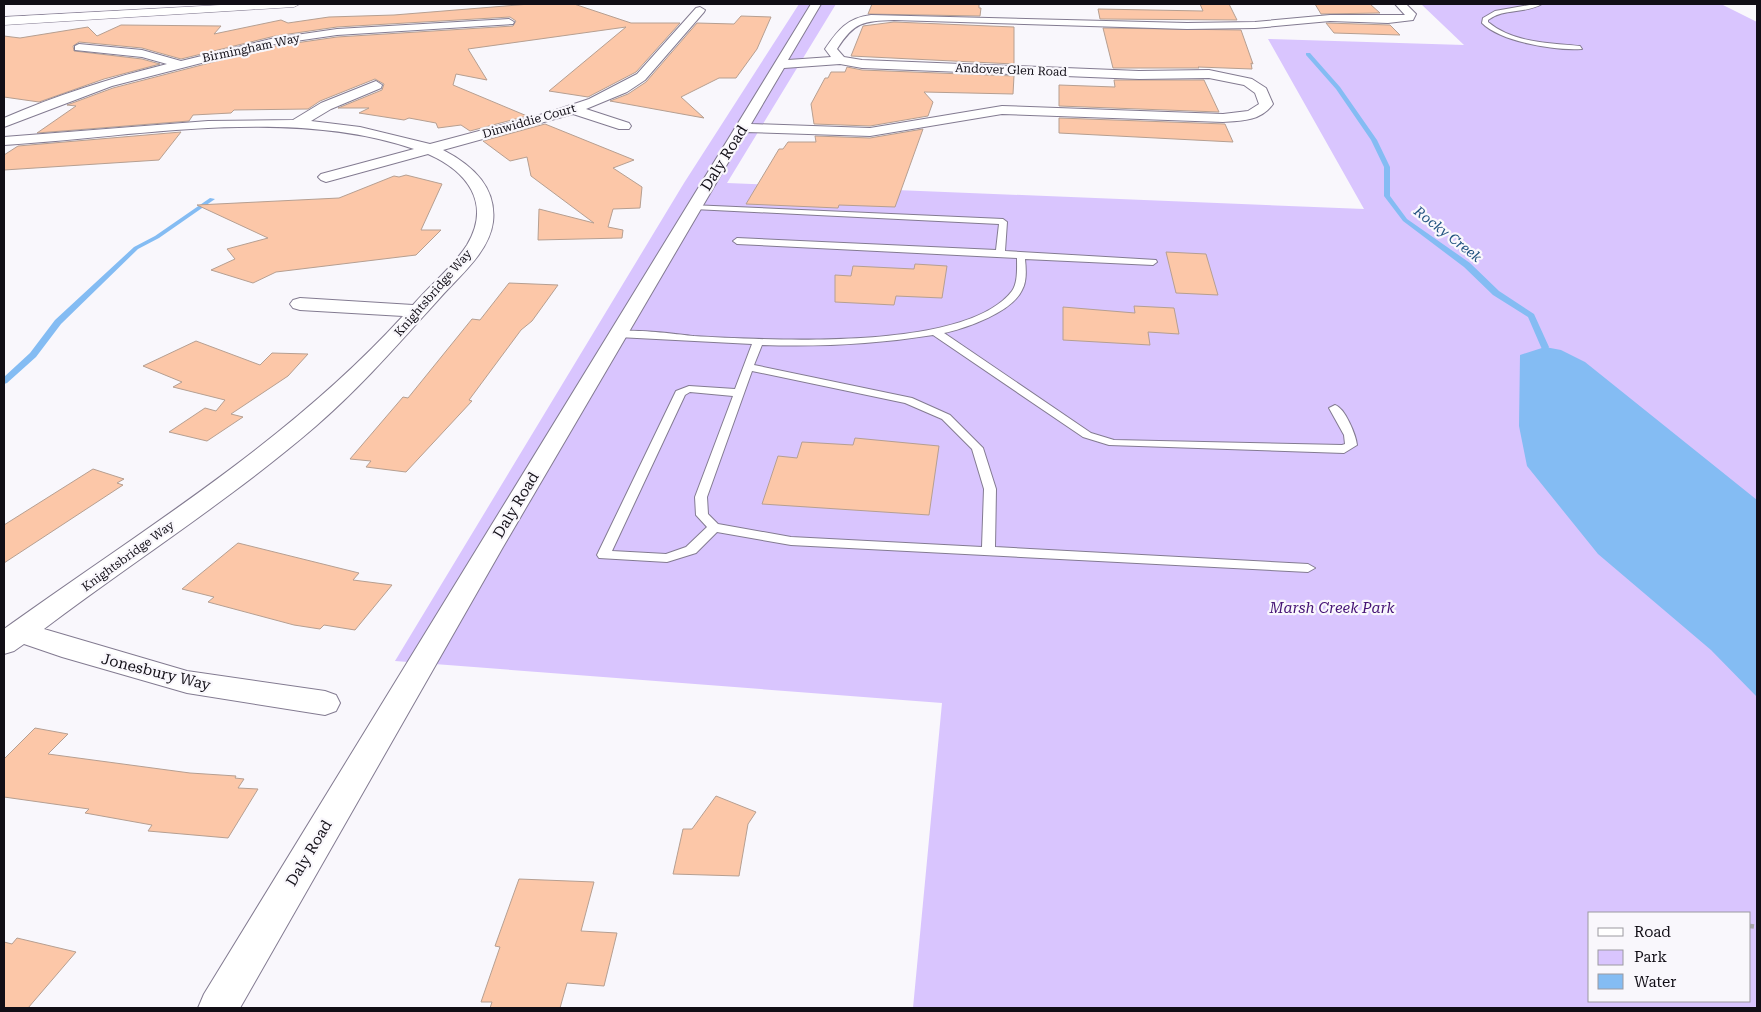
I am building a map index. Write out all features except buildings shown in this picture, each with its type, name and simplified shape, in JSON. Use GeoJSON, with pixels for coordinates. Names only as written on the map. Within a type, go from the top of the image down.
{"type":"FeatureCollection","features":[{"type":"Feature","properties":{"kind":"main road"},"geometry":{"type":"LineString","coordinates":[[4,14],[217,4]]}},
{"type":"Feature","properties":{"kind":"main road"},"geometry":{"type":"LineString","coordinates":[[4,20],[294,4]]}},
{"type":"Feature","properties":{"kind":"street","name":"Daly Road"},"geometry":{"type":"LineString","coordinates":[[218,1008],[816,4]]}},
{"type":"Feature","properties":{"kind":"street"},"geometry":{"type":"LineString","coordinates":[[1319,4],[1330,18]]}},
{"type":"Feature","properties":{"kind":"street"},"geometry":{"type":"LineString","coordinates":[[840,60],[831,49],[845,26],[865,19],[1002,16],[1187,26],[1255,25],[1330,18],[1388,20],[1409,18],[1411,14],[1400,4]]}},
{"type":"Feature","properties":{"kind":"street","name":"Dinwiddie Court"},"geometry":{"type":"LineString","coordinates":[[326,177],[572,109],[622,89],[641,77],[700,10]]}},
{"type":"Feature","properties":{"kind":"street"},"geometry":{"type":"LineString","coordinates":[[1181,11],[1187,26]]}},
{"type":"Feature","properties":{"kind":"street","name":"Birmingham Way"},"geometry":{"type":"LineString","coordinates":[[4,123],[77,93],[178,64],[307,36],[509,22]]}},
{"type":"Feature","properties":{"kind":"street"},"geometry":{"type":"LineString","coordinates":[[79,48],[156,56],[178,64]]}},
{"type":"Feature","properties":{"kind":"street"},"geometry":{"type":"LineString","coordinates":[[782,64],[840,60]]}},
{"type":"Feature","properties":{"kind":"street","name":"Andover Glen Road"},"geometry":{"type":"LineString","coordinates":[[743,128],[870,132],[1002,110],[1223,118],[1256,114],[1263,110],[1266,104],[1261,92],[1248,82],[1208,74],[1139,75],[862,64],[840,60]]}},
{"type":"Feature","properties":{"kind":"street"},"geometry":{"type":"LineString","coordinates":[[295,125],[326,106],[376,84]]}},
{"type":"Feature","properties":{"kind":"street"},"geometry":{"type":"LineString","coordinates":[[572,109],[624,126]]}},
{"type":"Feature","properties":{"kind":"street","name":"Knightsbridge Way"},"geometry":{"type":"LineString","coordinates":[[4,141],[225,126],[295,125],[359,131],[428,149],[472,175],[483,197],[485,208],[484,225],[477,240],[419,310],[340,392],[254,465],[124,560],[12,638]]}},
{"type":"Feature","properties":{"kind":"street"},"geometry":{"type":"LineString","coordinates":[[300,304],[419,310]]}},
{"type":"Feature","properties":{"kind":"street","name":"Jonesbury Way"},"geometry":{"type":"LineString","coordinates":[[12,638],[72,650],[187,682],[325,702]]}},
{"type":"Feature","properties":{"kind":"lane"},"geometry":{"type":"LineString","coordinates":[[1539,4],[1529,8],[1492,14],[1485,19],[1485,22],[1495,30],[1516,38],[1580,48]]}},
{"type":"Feature","properties":{"kind":"lane"},"geometry":{"type":"LineString","coordinates":[[694,207],[1003,222],[1000,253]]}},
{"type":"Feature","properties":{"kind":"lane"},"geometry":{"type":"LineString","coordinates":[[737,241],[1153,262]]}},
{"type":"Feature","properties":{"kind":"lane"},"geometry":{"type":"LineString","coordinates":[[618,334],[758,341],[844,342],[906,338],[959,328],[1002,309],[1018,292],[1021,256]]}},
{"type":"Feature","properties":{"kind":"lane"},"geometry":{"type":"LineString","coordinates":[[937,332],[1087,435],[1113,443],[1344,450],[1350,445],[1350,435],[1335,408]]}},
{"type":"Feature","properties":{"kind":"lane"},"geometry":{"type":"LineString","coordinates":[[758,341],[701,497],[702,515],[714,528],[790,541],[1308,568]]}},
{"type":"Feature","properties":{"kind":"lane"},"geometry":{"type":"LineString","coordinates":[[749,366],[908,400],[946,417],[977,448],[990,489],[988,551]]}},
{"type":"Feature","properties":{"kind":"lane"},"geometry":{"type":"LineString","coordinates":[[714,528],[692,550],[667,558],[604,555],[680,393],[689,390],[739,393]]}},
{"type":"Feature","properties":{"kind":"green space","name":"Marsh Creek Park"},"geometry":{"type":"Polygon","coordinates":[[[799,4],[836,4],[727,183],[1364,209],[1268,39],[1464,45],[1421,4],[1721,4],[1757,22],[1757,1008],[913,1008],[942,703],[395,661],[684,183],[799,4]]]}},
{"type":"Feature","properties":{"kind":"water"},"geometry":{"type":"Polygon","coordinates":[[[1545,347],[1561,350],[1585,362],[1757,500],[1757,697],[1711,650],[1598,554],[1527,466],[1519,426],[1520,355],[1545,347]]]}},
{"type":"Feature","properties":{"kind":"waterway","name":"Rocky Creek"},"geometry":{"type":"LineString","coordinates":[[1308,54],[1338,88],[1374,140],[1387,167],[1387,196],[1405,220],[1467,265],[1496,293],[1531,316],[1545,347]]}},
{"type":"Feature","properties":{"kind":"waterway"},"geometry":{"type":"LineString","coordinates":[[4,381],[33,355],[58,322],[136,248],[157,237],[212,199]]}}]}
